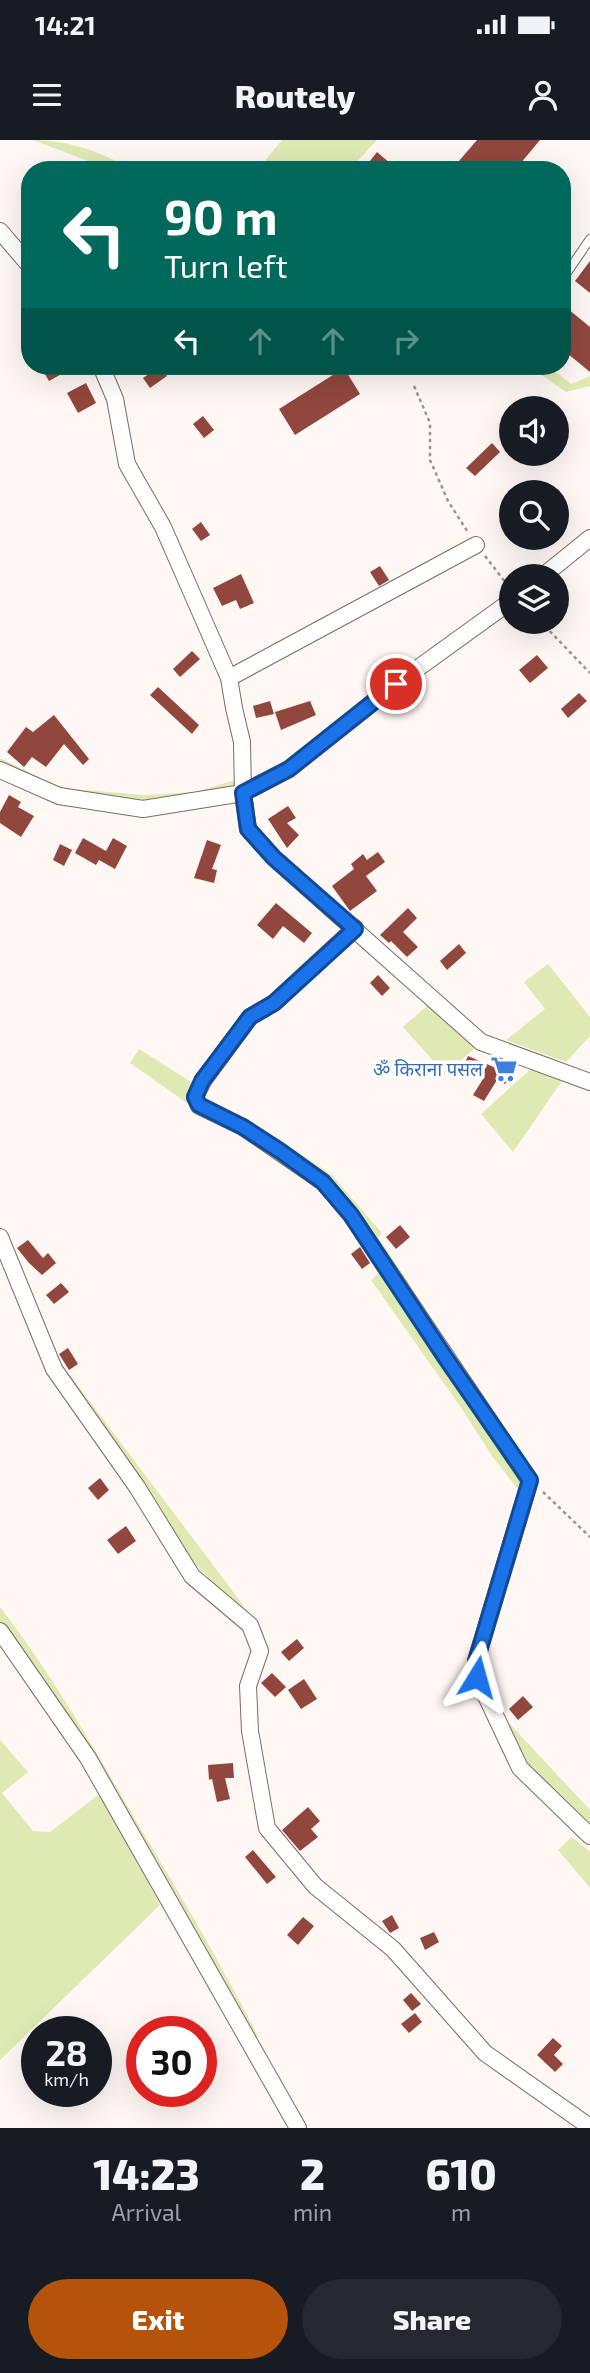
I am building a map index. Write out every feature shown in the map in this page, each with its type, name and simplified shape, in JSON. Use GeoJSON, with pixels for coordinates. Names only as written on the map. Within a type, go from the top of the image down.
{"type":"FeatureCollection","features":[{"type":"Feature","properties":{"kind":"street"},"geometry":{"type":"LineString","coordinates":[[0,231],[21,256]]}},
{"type":"Feature","properties":{"kind":"street"},"geometry":{"type":"LineString","coordinates":[[105,375],[115,399],[127,464],[163,527],[229,678],[242,742],[243,793],[248,829],[274,858],[481,1042],[590,1082]]}},
{"type":"Feature","properties":{"kind":"street"},"geometry":{"type":"LineString","coordinates":[[558,564],[590,538]]}},
{"type":"Feature","properties":{"kind":"street"},"geometry":{"type":"LineString","coordinates":[[229,678],[476,545]]}},
{"type":"Feature","properties":{"kind":"street"},"geometry":{"type":"LineString","coordinates":[[0,770],[59,796],[143,809],[243,793],[289,769],[396,684],[499,610]]}},
{"type":"Feature","properties":{"kind":"street"},"geometry":{"type":"LineString","coordinates":[[355,929],[274,1003],[250,1017],[202,1081],[195,1097],[199,1105],[243,1127],[323,1182],[351,1215],[530,1480],[476,1661],[477,1677],[520,1768],[590,1836]]}},
{"type":"Feature","properties":{"kind":"street"},"geometry":{"type":"LineString","coordinates":[[0,1237],[54,1369],[137,1487],[192,1576],[250,1625],[260,1651],[248,1686],[250,1731],[267,1828],[315,1886],[393,1949],[485,2053],[590,2127]]}},
{"type":"Feature","properties":{"kind":"street"},"geometry":{"type":"LineString","coordinates":[[0,1631],[88,1758],[298,2128]]}},
{"type":"Feature","properties":{"kind":"lane"},"geometry":{"type":"LineString","coordinates":[[571,267],[590,239]]}},
{"type":"Feature","properties":{"kind":"path"},"geometry":{"type":"LineString","coordinates":[[414,386],[430,423],[430,460],[448,501],[499,575]]}},
{"type":"Feature","properties":{"kind":"path"},"geometry":{"type":"LineString","coordinates":[[552,634],[590,673]]}},
{"type":"Feature","properties":{"kind":"path"},"geometry":{"type":"LineString","coordinates":[[530,1480],[590,1536]]}},
{"type":"Feature","properties":{"kind":"green space"},"geometry":{"type":"Polygon","coordinates":[[[33,140],[84,148],[115,161],[88,161],[33,140]]]}},
{"type":"Feature","properties":{"kind":"green space"},"geometry":{"type":"Polygon","coordinates":[[[282,140],[377,140],[357,161],[265,161],[282,140]]]}},
{"type":"Feature","properties":{"kind":"green space"},"geometry":{"type":"Polygon","coordinates":[[[542,375],[560,375],[571,384],[590,376],[590,386],[566,392],[542,375]]]}},
{"type":"Feature","properties":{"kind":"green space"},"geometry":{"type":"Polygon","coordinates":[[[0,758],[61,788],[145,795],[195,792],[239,779],[237,785],[193,798],[144,800],[61,790],[0,764],[0,758]]]}},
{"type":"Feature","properties":{"kind":"green space"},"geometry":{"type":"Polygon","coordinates":[[[548,964],[590,1017],[590,1036],[566,1062],[506,1040],[545,1009],[524,982],[548,964]]]}},
{"type":"Feature","properties":{"kind":"green space"},"geometry":{"type":"Polygon","coordinates":[[[429,1004],[476,1047],[445,1074],[403,1027],[429,1004]]]}},
{"type":"Feature","properties":{"kind":"green space"},"geometry":{"type":"Polygon","coordinates":[[[139,1049],[196,1085],[187,1103],[130,1063],[139,1049]]]}},
{"type":"Feature","properties":{"kind":"green space"},"geometry":{"type":"Polygon","coordinates":[[[533,1067],[564,1078],[513,1152],[481,1114],[533,1067]]]}},
{"type":"Feature","properties":{"kind":"green space"},"geometry":{"type":"Polygon","coordinates":[[[205,1083],[208,1083],[205,1097],[279,1139],[332,1175],[382,1233],[378,1237],[462,1369],[354,1213],[202,1103],[205,1083]]]}},
{"type":"Feature","properties":{"kind":"green space"},"geometry":{"type":"Polygon","coordinates":[[[380,1272],[521,1475],[520,1492],[492,1456],[371,1280],[380,1272]]]}},
{"type":"Feature","properties":{"kind":"green space"},"geometry":{"type":"Polygon","coordinates":[[[70,1375],[257,1626],[194,1563],[67,1377],[70,1375]]]}},
{"type":"Feature","properties":{"kind":"green space"},"geometry":{"type":"Polygon","coordinates":[[[0,1607],[37,1658],[87,1737],[199,1927],[259,2038],[253,2034],[112,1786],[57,1698],[0,1621],[0,1607]]]}},
{"type":"Feature","properties":{"kind":"green space"},"geometry":{"type":"Polygon","coordinates":[[[495,1708],[590,1810],[590,1827],[523,1765],[495,1708]]]}},
{"type":"Feature","properties":{"kind":"green space"},"geometry":{"type":"Polygon","coordinates":[[[0,1740],[28,1772],[2,1793],[33,1831],[50,1832],[101,1793],[160,1905],[45,2016],[21,2016],[21,2040],[0,2060],[0,1740]]]}},
{"type":"Feature","properties":{"kind":"green space"},"geometry":{"type":"Polygon","coordinates":[[[572,1837],[590,1852],[590,1888],[558,1850],[572,1837]]]}},
{"type":"Feature","properties":{"kind":"building"},"geometry":{"type":"Polygon","coordinates":[[[477,140],[540,140],[522,161],[459,161],[477,140]]]}},
{"type":"Feature","properties":{"kind":"building"},"geometry":{"type":"Polygon","coordinates":[[[377,152],[388,161],[370,161],[377,152]]]}},
{"type":"Feature","properties":{"kind":"building"},"geometry":{"type":"Polygon","coordinates":[[[590,261],[590,293],[575,281],[590,261]]]}},
{"type":"Feature","properties":{"kind":"building"},"geometry":{"type":"Polygon","coordinates":[[[571,311],[590,327],[590,372],[571,356],[571,311]]]}},
{"type":"Feature","properties":{"kind":"building"},"geometry":{"type":"Polygon","coordinates":[[[45,375],[60,375],[49,381],[45,375]]]}},
{"type":"Feature","properties":{"kind":"building"},"geometry":{"type":"Polygon","coordinates":[[[147,375],[167,376],[150,388],[143,378],[147,375]]]}},
{"type":"Feature","properties":{"kind":"building"},"geometry":{"type":"Polygon","coordinates":[[[333,375],[348,375],[360,394],[295,435],[279,409],[333,375]]]}},
{"type":"Feature","properties":{"kind":"building"},"geometry":{"type":"Polygon","coordinates":[[[86,383],[96,403],[78,413],[67,393],[86,383]]]}},
{"type":"Feature","properties":{"kind":"building"},"geometry":{"type":"Polygon","coordinates":[[[203,416],[214,430],[204,438],[193,424],[203,416]]]}},
{"type":"Feature","properties":{"kind":"building"},"geometry":{"type":"Polygon","coordinates":[[[492,443],[499,451],[475,476],[466,468],[492,443]]]}},
{"type":"Feature","properties":{"kind":"building"},"geometry":{"type":"Polygon","coordinates":[[[201,522],[210,535],[201,541],[192,529],[201,522]]]}},
{"type":"Feature","properties":{"kind":"building"},"geometry":{"type":"Polygon","coordinates":[[[380,566],[389,580],[379,586],[370,572],[380,566]]]}},
{"type":"Feature","properties":{"kind":"building"},"geometry":{"type":"Polygon","coordinates":[[[241,574],[254,603],[240,609],[236,600],[222,606],[213,588],[241,574]]]}},
{"type":"Feature","properties":{"kind":"building"},"geometry":{"type":"Polygon","coordinates":[[[192,651],[200,659],[180,677],[173,669],[192,651]]]}},
{"type":"Feature","properties":{"kind":"building"},"geometry":{"type":"Polygon","coordinates":[[[537,655],[548,668],[530,683],[519,670],[537,655]]]}},
{"type":"Feature","properties":{"kind":"building"},"geometry":{"type":"Polygon","coordinates":[[[158,687],[199,725],[192,734],[150,695],[158,687]]]}},
{"type":"Feature","properties":{"kind":"building"},"geometry":{"type":"Polygon","coordinates":[[[579,693],[587,701],[568,718],[561,709],[579,693]]]}},
{"type":"Feature","properties":{"kind":"building"},"geometry":{"type":"Polygon","coordinates":[[[270,701],[274,714],[256,718],[253,706],[270,701]]]}},
{"type":"Feature","properties":{"kind":"building"},"geometry":{"type":"Polygon","coordinates":[[[310,701],[316,715],[281,730],[275,712],[310,701]]]}},
{"type":"Feature","properties":{"kind":"building"},"geometry":{"type":"Polygon","coordinates":[[[54,715],[89,759],[83,765],[64,744],[46,767],[32,757],[24,767],[7,752],[26,727],[33,732],[54,715]]]}},
{"type":"Feature","properties":{"kind":"building"},"geometry":{"type":"Polygon","coordinates":[[[9,795],[21,802],[18,807],[34,816],[21,837],[0,823],[0,812],[9,795]]]}},
{"type":"Feature","properties":{"kind":"building"},"geometry":{"type":"Polygon","coordinates":[[[288,806],[296,818],[287,823],[299,835],[287,848],[268,819],[288,806]]]}},
{"type":"Feature","properties":{"kind":"building"},"geometry":{"type":"Polygon","coordinates":[[[83,838],[106,851],[113,838],[127,846],[115,869],[99,860],[96,865],[75,853],[83,838]]]}},
{"type":"Feature","properties":{"kind":"building"},"geometry":{"type":"Polygon","coordinates":[[[207,840],[221,845],[212,869],[217,870],[214,883],[194,878],[207,840]]]}},
{"type":"Feature","properties":{"kind":"building"},"geometry":{"type":"Polygon","coordinates":[[[60,844],[72,850],[64,866],[53,860],[60,844]]]}},
{"type":"Feature","properties":{"kind":"building"},"geometry":{"type":"Polygon","coordinates":[[[378,852],[385,862],[366,876],[377,891],[350,911],[332,886],[354,869],[351,864],[363,854],[367,860],[378,852]]]}},
{"type":"Feature","properties":{"kind":"building"},"geometry":{"type":"Polygon","coordinates":[[[276,903],[312,933],[304,943],[283,926],[273,939],[257,925],[276,903]]]}},
{"type":"Feature","properties":{"kind":"building"},"geometry":{"type":"Polygon","coordinates":[[[408,908],[417,918],[403,932],[418,947],[407,957],[391,941],[389,943],[380,935],[408,908]]]}},
{"type":"Feature","properties":{"kind":"building"},"geometry":{"type":"Polygon","coordinates":[[[459,944],[466,953],[447,970],[440,961],[459,944]]]}},
{"type":"Feature","properties":{"kind":"building"},"geometry":{"type":"Polygon","coordinates":[[[378,975],[390,988],[382,996],[370,983],[378,975]]]}},
{"type":"Feature","properties":{"kind":"building"},"geometry":{"type":"Polygon","coordinates":[[[468,1056],[510,1074],[505,1084],[497,1080],[484,1101],[473,1095],[483,1079],[462,1069],[468,1056]]]}},
{"type":"Feature","properties":{"kind":"building"},"geometry":{"type":"Polygon","coordinates":[[[400,1225],[410,1237],[396,1249],[386,1237],[400,1225]]]}},
{"type":"Feature","properties":{"kind":"building"},"geometry":{"type":"Polygon","coordinates":[[[28,1240],[43,1258],[48,1253],[56,1263],[42,1275],[17,1248],[28,1240]]]}},
{"type":"Feature","properties":{"kind":"building"},"geometry":{"type":"Polygon","coordinates":[[[360,1247],[370,1263],[362,1269],[351,1254],[360,1247]]]}},
{"type":"Feature","properties":{"kind":"building"},"geometry":{"type":"Polygon","coordinates":[[[61,1283],[69,1292],[54,1304],[46,1295],[61,1283]]]}},
{"type":"Feature","properties":{"kind":"building"},"geometry":{"type":"Polygon","coordinates":[[[68,1348],[78,1364],[69,1370],[59,1354],[68,1348]]]}},
{"type":"Feature","properties":{"kind":"building"},"geometry":{"type":"Polygon","coordinates":[[[100,1478],[109,1490],[98,1500],[88,1488],[100,1478]]]}},
{"type":"Feature","properties":{"kind":"building"},"geometry":{"type":"Polygon","coordinates":[[[126,1526],[136,1541],[118,1554],[107,1540],[126,1526]]]}},
{"type":"Feature","properties":{"kind":"building"},"geometry":{"type":"Polygon","coordinates":[[[297,1639],[304,1648],[289,1661],[281,1652],[297,1639]]]}},
{"type":"Feature","properties":{"kind":"building"},"geometry":{"type":"Polygon","coordinates":[[[272,1673],[286,1687],[275,1697],[261,1683],[272,1673]]]}},
{"type":"Feature","properties":{"kind":"building"},"geometry":{"type":"Polygon","coordinates":[[[304,1679],[317,1699],[301,1709],[288,1690],[304,1679]]]}},
{"type":"Feature","properties":{"kind":"building"},"geometry":{"type":"Polygon","coordinates":[[[523,1696],[533,1707],[518,1720],[509,1709],[523,1696]]]}},
{"type":"Feature","properties":{"kind":"building"},"geometry":{"type":"Polygon","coordinates":[[[233,1763],[234,1778],[225,1778],[230,1799],[217,1802],[212,1779],[209,1780],[208,1765],[233,1763]]]}},
{"type":"Feature","properties":{"kind":"building"},"geometry":{"type":"Polygon","coordinates":[[[308,1807],[320,1821],[311,1829],[318,1837],[300,1851],[282,1830],[308,1807]]]}},
{"type":"Feature","properties":{"kind":"building"},"geometry":{"type":"Polygon","coordinates":[[[253,1850],[276,1877],[267,1884],[245,1857],[253,1850]]]}},
{"type":"Feature","properties":{"kind":"building"},"geometry":{"type":"Polygon","coordinates":[[[392,1915],[399,1928],[390,1933],[382,1921],[392,1915]]]}},
{"type":"Feature","properties":{"kind":"building"},"geometry":{"type":"Polygon","coordinates":[[[303,1917],[314,1926],[298,1945],[287,1935],[303,1917]]]}},
{"type":"Feature","properties":{"kind":"building"},"geometry":{"type":"Polygon","coordinates":[[[434,1932],[439,1942],[425,1950],[420,1938],[434,1932]]]}},
{"type":"Feature","properties":{"kind":"building"},"geometry":{"type":"Polygon","coordinates":[[[411,1993],[421,2004],[412,2011],[403,2000],[411,1993]]]}},
{"type":"Feature","properties":{"kind":"building"},"geometry":{"type":"Polygon","coordinates":[[[415,2013],[422,2022],[409,2033],[401,2024],[415,2013]]]}},
{"type":"Feature","properties":{"kind":"building"},"geometry":{"type":"Polygon","coordinates":[[[553,2038],[562,2046],[554,2055],[563,2064],[555,2072],[537,2055],[553,2038]]]}},
{"type":"Feature","properties":{"kind":"place","name":"ॐ किराना पसल"},"geometry":{"type":"Point","coordinates":[504,1069]}},
{"type":"Feature","properties":{"kind":"route"},"geometry":{"type":"LineString","coordinates":[[396,684],[289,769],[243,793],[248,829],[274,858],[355,929],[274,1003],[250,1017],[202,1081],[195,1097],[199,1105],[243,1127],[323,1182],[351,1215],[530,1480],[476,1661],[477,1677]]}}]}
